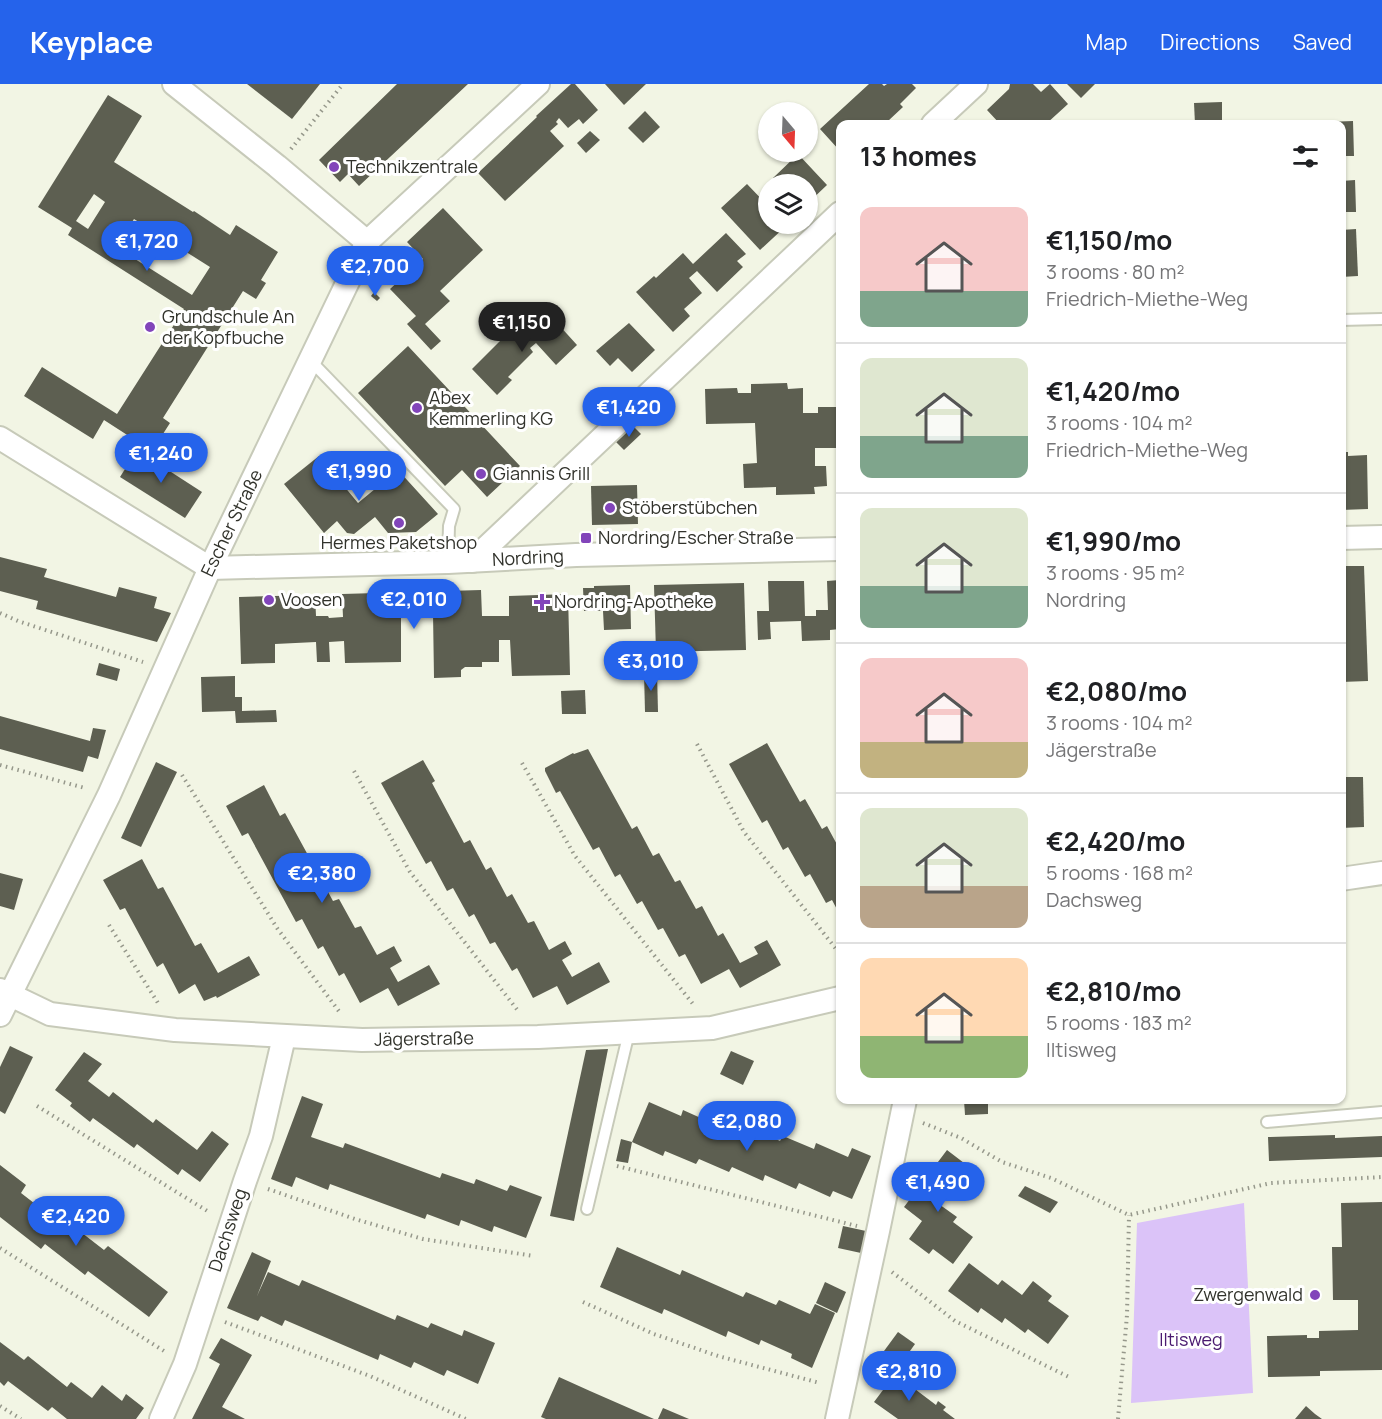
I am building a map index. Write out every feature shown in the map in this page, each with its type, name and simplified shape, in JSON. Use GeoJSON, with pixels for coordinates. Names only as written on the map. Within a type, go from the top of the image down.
{"type":"FeatureCollection","features":[{"type":"Feature","properties":{"kind":"street"},"geometry":{"type":"LineString","coordinates":[[174,84],[367,242]]}},
{"type":"Feature","properties":{"kind":"street","name":"Escher Straße"},"geometry":{"type":"LineString","coordinates":[[0,1015],[5,992],[109,795],[163,669],[210,568],[367,242],[538,84]]}},
{"type":"Feature","properties":{"kind":"street"},"geometry":{"type":"LineString","coordinates":[[937,120],[976,84]]}},
{"type":"Feature","properties":{"kind":"street"},"geometry":{"type":"LineString","coordinates":[[472,561],[836,217]]}},
{"type":"Feature","properties":{"kind":"street"},"geometry":{"type":"LineString","coordinates":[[0,438],[210,568]]}},
{"type":"Feature","properties":{"kind":"street"},"geometry":{"type":"LineString","coordinates":[[1346,538],[1382,537]]}},
{"type":"Feature","properties":{"kind":"street","name":"Nordring"},"geometry":{"type":"LineString","coordinates":[[210,568],[448,562],[576,555],[836,549]]}},
{"type":"Feature","properties":{"kind":"street"},"geometry":{"type":"LineString","coordinates":[[1346,878],[1382,873]]}},
{"type":"Feature","properties":{"kind":"street","name":"Jägerstraße"},"geometry":{"type":"LineString","coordinates":[[5,992],[50,1014],[175,1030],[362,1040],[538,1037],[712,1028],[836,999]]}},
{"type":"Feature","properties":{"kind":"street","name":"Dachsweg"},"geometry":{"type":"LineString","coordinates":[[161,1419],[185,1364],[261,1136],[284,1037]]}},
{"type":"Feature","properties":{"kind":"street"},"geometry":{"type":"LineString","coordinates":[[837,1419],[904,1107]]}},
{"type":"Feature","properties":{"kind":"lane"},"geometry":{"type":"LineString","coordinates":[[1346,320],[1382,319]]}},
{"type":"Feature","properties":{"kind":"lane"},"geometry":{"type":"LineString","coordinates":[[310,360],[454,509],[449,526],[448,562]]}},
{"type":"Feature","properties":{"kind":"lane"},"geometry":{"type":"LineString","coordinates":[[587,1209],[629,1032]]}},
{"type":"Feature","properties":{"kind":"lane"},"geometry":{"type":"LineString","coordinates":[[1267,1122],[1382,1112]]}},
{"type":"Feature","properties":{"kind":"path"},"geometry":{"type":"LineString","coordinates":[[277,166],[343,84]]}},
{"type":"Feature","properties":{"kind":"path"},"geometry":{"type":"LineString","coordinates":[[0,613],[163,669]]}},
{"type":"Feature","properties":{"kind":"path"},"geometry":{"type":"LineString","coordinates":[[697,744],[744,832],[836,949]]}},
{"type":"Feature","properties":{"kind":"path"},"geometry":{"type":"LineString","coordinates":[[522,763],[575,856],[712,1028]]}},
{"type":"Feature","properties":{"kind":"path"},"geometry":{"type":"LineString","coordinates":[[0,765],[109,795]]}},
{"type":"Feature","properties":{"kind":"path"},"geometry":{"type":"LineString","coordinates":[[354,771],[410,872],[538,1037]]}},
{"type":"Feature","properties":{"kind":"path"},"geometry":{"type":"LineString","coordinates":[[182,775],[277,928],[362,1040]]}},
{"type":"Feature","properties":{"kind":"path"},"geometry":{"type":"LineString","coordinates":[[109,925],[175,1030]]}},
{"type":"Feature","properties":{"kind":"path"},"geometry":{"type":"LineString","coordinates":[[38,1106],[230,1225]]}},
{"type":"Feature","properties":{"kind":"path"},"geometry":{"type":"LineString","coordinates":[[904,1107],[1002,1162],[1051,1178],[1129,1215],[1271,1183],[1382,1177]]}},
{"type":"Feature","properties":{"kind":"path"},"geometry":{"type":"LineString","coordinates":[[598,1161],[878,1231]]}},
{"type":"Feature","properties":{"kind":"path"},"geometry":{"type":"LineString","coordinates":[[245,1180],[355,1219],[423,1239],[534,1257]]}},
{"type":"Feature","properties":{"kind":"path"},"geometry":{"type":"LineString","coordinates":[[1118,1419],[1127,1314],[1129,1215]]}},
{"type":"Feature","properties":{"kind":"path"},"geometry":{"type":"LineString","coordinates":[[0,1248],[185,1364]]}},
{"type":"Feature","properties":{"kind":"path"},"geometry":{"type":"LineString","coordinates":[[873,1257],[955,1321],[1069,1377]]}},
{"type":"Feature","properties":{"kind":"path"},"geometry":{"type":"LineString","coordinates":[[582,1302],[654,1334],[718,1356],[843,1389]]}},
{"type":"Feature","properties":{"kind":"path"},"geometry":{"type":"LineString","coordinates":[[201,1313],[370,1376],[466,1419]]}},
{"type":"Feature","properties":{"kind":"path"},"geometry":{"type":"LineString","coordinates":[[0,1406],[21,1419]]}},
{"type":"Feature","properties":{"kind":"green space","name":"Iltisweg"},"geometry":{"type":"Polygon","coordinates":[[[1244,1203],[1253,1393],[1131,1403],[1137,1223],[1244,1203]]]}},
{"type":"Feature","properties":{"kind":"building"},"geometry":{"type":"Polygon","coordinates":[[[247,84],[320,84],[292,119],[247,84]]]}},
{"type":"Feature","properties":{"kind":"building"},"geometry":{"type":"Polygon","coordinates":[[[397,84],[468,84],[359,186],[348,174],[340,182],[319,160],[397,84]]]}},
{"type":"Feature","properties":{"kind":"building"},"geometry":{"type":"Polygon","coordinates":[[[571,84],[575,84],[598,110],[583,124],[579,119],[568,128],[559,118],[556,122],[558,124],[550,131],[564,146],[505,201],[478,173],[571,84]]]}},
{"type":"Feature","properties":{"kind":"building"},"geometry":{"type":"Polygon","coordinates":[[[605,84],[646,84],[624,105],[605,84]]]}},
{"type":"Feature","properties":{"kind":"building"},"geometry":{"type":"Polygon","coordinates":[[[869,84],[884,86],[912,84],[916,88],[900,104],[903,107],[889,120],[836,120],[836,147],[820,129],[869,84]]]}},
{"type":"Feature","properties":{"kind":"building"},"geometry":{"type":"Polygon","coordinates":[[[1010,84],[1033,84],[1041,92],[1050,84],[1068,104],[1050,120],[996,120],[987,110],[1009,89],[1010,84]]]}},
{"type":"Feature","properties":{"kind":"building"},"geometry":{"type":"Polygon","coordinates":[[[1067,84],[1095,84],[1081,98],[1067,84]]]}},
{"type":"Feature","properties":{"kind":"building"},"geometry":{"type":"Polygon","coordinates":[[[108,95],[142,116],[114,162],[230,235],[236,225],[278,252],[261,280],[266,283],[256,299],[243,291],[163,418],[170,423],[152,451],[104,420],[93,439],[24,396],[42,367],[117,414],[184,309],[68,235],[72,228],[38,207],[108,95]],[[94,194],[76,221],[88,229],[105,202],[94,194]],[[134,219],[116,247],[192,295],[210,267],[134,219]]]}},
{"type":"Feature","properties":{"kind":"building"},"geometry":{"type":"Polygon","coordinates":[[[1222,102],[1222,120],[1195,120],[1194,103],[1222,102]]]}},
{"type":"Feature","properties":{"kind":"building"},"geometry":{"type":"Polygon","coordinates":[[[645,111],[660,127],[643,143],[628,128],[645,111]]]}},
{"type":"Feature","properties":{"kind":"building"},"geometry":{"type":"Polygon","coordinates":[[[1346,121],[1353,121],[1354,156],[1346,156],[1346,121]]]}},
{"type":"Feature","properties":{"kind":"building"},"geometry":{"type":"Polygon","coordinates":[[[590,131],[600,140],[586,153],[577,143],[590,131]]]}},
{"type":"Feature","properties":{"kind":"building"},"geometry":{"type":"Polygon","coordinates":[[[790,162],[805,162],[817,174],[777,174],[790,162]]]}},
{"type":"Feature","properties":{"kind":"building"},"geometry":{"type":"Polygon","coordinates":[[[818,175],[827,185],[818,194],[818,175]]]}},
{"type":"Feature","properties":{"kind":"building"},"geometry":{"type":"Polygon","coordinates":[[[1355,180],[1356,212],[1346,212],[1346,181],[1355,180]]]}},
{"type":"Feature","properties":{"kind":"building"},"geometry":{"type":"Polygon","coordinates":[[[747,184],[758,196],[758,234],[777,234],[760,250],[721,208],[747,184]]]}},
{"type":"Feature","properties":{"kind":"building"},"geometry":{"type":"Polygon","coordinates":[[[443,208],[483,250],[440,291],[450,301],[425,324],[441,341],[431,350],[407,324],[416,316],[390,289],[423,259],[407,242],[443,208]]]}},
{"type":"Feature","properties":{"kind":"building"},"geometry":{"type":"Polygon","coordinates":[[[1356,229],[1358,276],[1346,277],[1346,230],[1356,229]]]}},
{"type":"Feature","properties":{"kind":"building"},"geometry":{"type":"Polygon","coordinates":[[[726,233],[746,254],[737,261],[743,267],[717,292],[697,271],[689,278],[702,293],[684,309],[690,316],[673,332],[636,292],[654,276],[656,278],[683,253],[693,264],[726,233]]]}},
{"type":"Feature","properties":{"kind":"building"},"geometry":{"type":"Polygon","coordinates":[[[374,292],[380,298],[377,301],[371,296],[374,292]]]}},
{"type":"Feature","properties":{"kind":"building"},"geometry":{"type":"Polygon","coordinates":[[[548,313],[577,345],[556,365],[536,343],[530,348],[533,352],[508,377],[512,380],[497,395],[472,369],[512,329],[518,336],[526,328],[538,340],[546,333],[537,324],[548,313]]]}},
{"type":"Feature","properties":{"kind":"building"},"geometry":{"type":"Polygon","coordinates":[[[629,323],[655,350],[632,372],[618,358],[610,366],[596,351],[629,323]]]}},
{"type":"Feature","properties":{"kind":"building"},"geometry":{"type":"Polygon","coordinates":[[[408,346],[520,466],[487,497],[462,470],[445,486],[358,393],[408,346]]]}},
{"type":"Feature","properties":{"kind":"building"},"geometry":{"type":"Polygon","coordinates":[[[787,383],[788,389],[803,388],[803,413],[818,413],[818,407],[836,407],[836,448],[815,448],[815,466],[826,466],[827,486],[814,487],[815,494],[776,495],[776,487],[744,488],[743,464],[757,463],[755,423],[706,424],[705,389],[737,388],[738,393],[751,393],[751,384],[787,383]]]}},
{"type":"Feature","properties":{"kind":"building"},"geometry":{"type":"Polygon","coordinates":[[[633,426],[641,434],[624,450],[616,442],[633,426]]]}},
{"type":"Feature","properties":{"kind":"building"},"geometry":{"type":"Polygon","coordinates":[[[137,450],[202,492],[185,518],[120,477],[137,450]]]}},
{"type":"Feature","properties":{"kind":"building"},"geometry":{"type":"Polygon","coordinates":[[[1346,452],[1348,456],[1367,455],[1368,509],[1346,510],[1346,452]]]}},
{"type":"Feature","properties":{"kind":"building"},"geometry":{"type":"Polygon","coordinates":[[[319,456],[358,503],[398,470],[438,514],[416,532],[388,533],[375,517],[354,534],[347,533],[337,521],[324,533],[284,484],[319,456]]]}},
{"type":"Feature","properties":{"kind":"building"},"geometry":{"type":"Polygon","coordinates":[[[637,485],[638,524],[592,525],[591,486],[637,485]]]}},
{"type":"Feature","properties":{"kind":"building"},"geometry":{"type":"Polygon","coordinates":[[[0,557],[47,569],[44,577],[116,597],[119,587],[157,597],[154,608],[171,613],[157,642],[36,609],[38,601],[0,591],[0,557]]]}},
{"type":"Feature","properties":{"kind":"building"},"geometry":{"type":"Polygon","coordinates":[[[1346,566],[1364,566],[1368,681],[1346,682],[1346,566]]]}},
{"type":"Feature","properties":{"kind":"building"},"geometry":{"type":"Polygon","coordinates":[[[836,580],[836,629],[830,630],[830,640],[802,641],[801,621],[770,622],[771,639],[758,640],[757,611],[769,611],[768,581],[804,581],[805,616],[816,616],[816,610],[828,610],[827,581],[836,580]]]}},
{"type":"Feature","properties":{"kind":"building"},"geometry":{"type":"Polygon","coordinates":[[[744,583],[746,650],[656,652],[654,585],[744,583]]]}},
{"type":"Feature","properties":{"kind":"building"},"geometry":{"type":"Polygon","coordinates":[[[630,585],[631,629],[604,630],[603,611],[584,611],[583,588],[630,585]]]}},
{"type":"Feature","properties":{"kind":"building"},"geometry":{"type":"Polygon","coordinates":[[[481,590],[482,616],[509,616],[509,596],[568,594],[570,675],[512,676],[510,640],[499,640],[499,662],[482,662],[482,667],[465,667],[461,670],[461,677],[434,678],[433,613],[401,614],[401,662],[345,663],[344,641],[329,642],[330,662],[317,662],[316,642],[275,644],[275,663],[241,664],[239,597],[315,595],[316,616],[328,616],[329,618],[343,617],[342,594],[481,590]]]}},
{"type":"Feature","properties":{"kind":"building"},"geometry":{"type":"Polygon","coordinates":[[[99,663],[120,669],[117,681],[96,675],[99,663]]]}},
{"type":"Feature","properties":{"kind":"building"},"geometry":{"type":"Polygon","coordinates":[[[644,672],[657,672],[658,712],[645,712],[644,672]]]}},
{"type":"Feature","properties":{"kind":"building"},"geometry":{"type":"Polygon","coordinates":[[[235,676],[235,697],[242,697],[242,711],[276,710],[277,722],[236,723],[235,711],[202,712],[201,677],[235,676]]]}},
{"type":"Feature","properties":{"kind":"building"},"geometry":{"type":"Polygon","coordinates":[[[585,690],[586,714],[562,714],[561,691],[585,690]]]}},
{"type":"Feature","properties":{"kind":"building"},"geometry":{"type":"Polygon","coordinates":[[[0,716],[90,741],[93,728],[106,730],[98,759],[88,756],[83,772],[0,749],[0,716]]]}},
{"type":"Feature","properties":{"kind":"building"},"geometry":{"type":"Polygon","coordinates":[[[767,743],[800,802],[805,799],[822,829],[827,826],[836,843],[836,908],[832,900],[826,903],[810,874],[805,877],[788,847],[783,850],[767,820],[762,823],[729,764],[767,743]]]}},
{"type":"Feature","properties":{"kind":"building"},"geometry":{"type":"Polygon","coordinates":[[[588,749],[632,829],[637,826],[653,856],[659,853],[675,882],[680,880],[696,909],[702,906],[718,936],[723,933],[740,963],[758,954],[754,947],[767,940],[781,965],[740,988],[729,969],[701,984],[685,954],[679,957],[663,928],[658,930],[642,901],[637,904],[620,874],[615,877],[599,847],[593,850],[560,791],[556,793],[545,771],[545,768],[573,753],[588,749]]]}},
{"type":"Feature","properties":{"kind":"building"},"geometry":{"type":"Polygon","coordinates":[[[423,760],[435,781],[432,783],[464,843],[470,840],[486,870],[491,867],[507,897],[512,894],[528,923],[534,921],[549,950],[565,941],[572,954],[562,960],[572,977],[599,962],[610,982],[567,1005],[557,986],[533,998],[517,968],[512,971],[495,942],[490,944],[474,914],[469,917],[453,888],[447,891],[431,861],[426,864],[381,783],[423,760]]]}},
{"type":"Feature","properties":{"kind":"building"},"geometry":{"type":"Polygon","coordinates":[[[156,762],[177,772],[141,847],[121,838],[156,762]]]}},
{"type":"Feature","properties":{"kind":"building"},"geometry":{"type":"Polygon","coordinates":[[[1346,777],[1363,777],[1364,827],[1346,828],[1346,777]]]}},
{"type":"Feature","properties":{"kind":"building"},"geometry":{"type":"Polygon","coordinates":[[[264,785],[280,816],[285,813],[333,901],[339,899],[355,928],[361,926],[377,955],[394,946],[402,961],[390,968],[398,982],[429,965],[440,984],[398,1006],[388,988],[360,1003],[344,973],[339,976],[323,946],[318,949],[302,919],[296,922],[248,833],[242,836],[226,806],[264,785]]]}},
{"type":"Feature","properties":{"kind":"building"},"geometry":{"type":"Polygon","coordinates":[[[142,859],[158,889],[163,887],[195,946],[201,943],[218,973],[249,956],[260,975],[217,998],[216,996],[204,1001],[195,984],[179,994],[163,963],[157,967],[125,908],[120,910],[103,880],[142,859]]]}},
{"type":"Feature","properties":{"kind":"building"},"geometry":{"type":"Polygon","coordinates":[[[0,873],[23,879],[14,910],[0,906],[0,873]]]}},
{"type":"Feature","properties":{"kind":"building"},"geometry":{"type":"Polygon","coordinates":[[[10,1046],[33,1057],[5,1114],[0,1111],[0,1067],[10,1046]]]}},
{"type":"Feature","properties":{"kind":"building"},"geometry":{"type":"Polygon","coordinates":[[[608,1049],[574,1221],[550,1216],[586,1050],[608,1049]]]}},
{"type":"Feature","properties":{"kind":"building"},"geometry":{"type":"Polygon","coordinates":[[[731,1051],[754,1061],[743,1085],[720,1074],[731,1051]]]}},
{"type":"Feature","properties":{"kind":"building"},"geometry":{"type":"Polygon","coordinates":[[[84,1052],[102,1064],[88,1081],[109,1097],[113,1092],[153,1123],[156,1119],[197,1150],[212,1131],[229,1144],[200,1182],[182,1169],[178,1175],[137,1144],[134,1148],[93,1118],[90,1122],[70,1106],[72,1103],[55,1090],[84,1052]]]}},
{"type":"Feature","properties":{"kind":"building"},"geometry":{"type":"Polygon","coordinates":[[[302,1096],[323,1104],[311,1137],[343,1148],[345,1143],[440,1178],[442,1173],[474,1184],[476,1179],[507,1191],[510,1185],[542,1197],[526,1238],[494,1226],[492,1232],[461,1220],[459,1226],[427,1214],[425,1219],[330,1184],[328,1190],[296,1177],[292,1187],[271,1179],[302,1096]]]}},
{"type":"Feature","properties":{"kind":"building"},"geometry":{"type":"Polygon","coordinates":[[[649,1102],[681,1116],[683,1110],[714,1124],[716,1119],[747,1133],[750,1127],[780,1141],[783,1136],[814,1149],[816,1143],[848,1157],[852,1148],[871,1156],[852,1199],[833,1191],[830,1197],[799,1183],[796,1189],[765,1175],[763,1181],[732,1167],[729,1172],[699,1159],[696,1164],[665,1151],[663,1156],[632,1142],[649,1102]]]}},
{"type":"Feature","properties":{"kind":"building"},"geometry":{"type":"Polygon","coordinates":[[[964,1104],[988,1104],[988,1114],[965,1115],[964,1104]]]}},
{"type":"Feature","properties":{"kind":"building"},"geometry":{"type":"Polygon","coordinates":[[[1335,1135],[1335,1138],[1382,1136],[1382,1157],[1269,1161],[1268,1137],[1335,1135]]]}},
{"type":"Feature","properties":{"kind":"building"},"geometry":{"type":"Polygon","coordinates":[[[621,1139],[632,1142],[628,1163],[616,1161],[621,1139]]]}},
{"type":"Feature","properties":{"kind":"building"},"geometry":{"type":"Polygon","coordinates":[[[947,1150],[964,1163],[936,1202],[957,1217],[953,1222],[973,1237],[953,1264],[933,1249],[929,1254],[909,1239],[922,1221],[904,1207],[947,1150]]]}},
{"type":"Feature","properties":{"kind":"building"},"geometry":{"type":"Polygon","coordinates":[[[0,1165],[26,1185],[21,1193],[61,1224],[64,1219],[104,1250],[108,1246],[168,1292],[149,1317],[88,1271],[85,1275],[45,1244],[41,1249],[0,1217],[0,1165]]]}},
{"type":"Feature","properties":{"kind":"building"},"geometry":{"type":"Polygon","coordinates":[[[1025,1186],[1058,1202],[1050,1213],[1018,1196],[1025,1186]]]}},
{"type":"Feature","properties":{"kind":"building"},"geometry":{"type":"Polygon","coordinates":[[[1382,1202],[1382,1370],[1320,1371],[1320,1376],[1268,1377],[1267,1336],[1307,1335],[1307,1338],[1319,1338],[1319,1331],[1358,1330],[1358,1300],[1333,1300],[1332,1247],[1342,1247],[1341,1203],[1382,1202]]]}},
{"type":"Feature","properties":{"kind":"building"},"geometry":{"type":"Polygon","coordinates":[[[843,1226],[866,1231],[861,1253],[838,1248],[843,1226]]]}},
{"type":"Feature","properties":{"kind":"building"},"geometry":{"type":"Polygon","coordinates":[[[617,1247],[680,1275],[682,1270],[743,1297],[746,1292],[776,1305],[779,1300],[810,1314],[815,1304],[835,1313],[812,1368],[791,1358],[792,1354],[761,1340],[759,1345],[728,1331],[726,1337],[664,1309],[662,1314],[600,1287],[617,1247]]]}},
{"type":"Feature","properties":{"kind":"building"},"geometry":{"type":"Polygon","coordinates":[[[252,1252],[271,1261],[257,1296],[268,1272],[299,1286],[302,1280],[395,1320],[397,1315],[428,1328],[431,1323],[462,1336],[464,1330],[495,1343],[478,1384],[447,1370],[444,1376],[414,1362],[411,1368],[380,1354],[378,1360],[285,1320],[282,1326],[261,1316],[258,1321],[227,1308],[252,1252]]]}},
{"type":"Feature","properties":{"kind":"building"},"geometry":{"type":"Polygon","coordinates":[[[969,1263],[998,1285],[1002,1280],[1022,1295],[1033,1281],[1052,1296],[1048,1301],[1069,1316],[1048,1344],[1028,1329],[1025,1333],[1005,1318],[1002,1323],[981,1308],[978,1313],[948,1291],[969,1263]]]}},
{"type":"Feature","properties":{"kind":"building"},"geometry":{"type":"Polygon","coordinates":[[[825,1282],[846,1292],[837,1313],[816,1303],[825,1282]]]}},
{"type":"Feature","properties":{"kind":"building"},"geometry":{"type":"Polygon","coordinates":[[[898,1332],[915,1344],[887,1383],[870,1370],[898,1332]]]}},
{"type":"Feature","properties":{"kind":"building"},"geometry":{"type":"Polygon","coordinates":[[[221,1338],[252,1355],[222,1407],[245,1419],[192,1419],[220,1364],[209,1358],[221,1338]]]}},
{"type":"Feature","properties":{"kind":"building"},"geometry":{"type":"Polygon","coordinates":[[[0,1342],[24,1360],[28,1356],[67,1387],[71,1382],[92,1398],[102,1385],[122,1401],[126,1394],[144,1408],[136,1419],[67,1419],[52,1407],[48,1411],[8,1381],[4,1386],[0,1382],[0,1342]]]}},
{"type":"Feature","properties":{"kind":"building"},"geometry":{"type":"Polygon","coordinates":[[[895,1374],[936,1405],[938,1401],[946,1407],[943,1410],[955,1419],[898,1419],[874,1402],[895,1374]]]}},
{"type":"Feature","properties":{"kind":"building"},"geometry":{"type":"Polygon","coordinates":[[[559,1377],[654,1419],[546,1419],[541,1417],[559,1377]]]}},
{"type":"Feature","properties":{"kind":"building"},"geometry":{"type":"Polygon","coordinates":[[[1306,1406],[1315,1414],[1322,1419],[1295,1419],[1306,1406]]]}},
{"type":"Feature","properties":{"kind":"building"},"geometry":{"type":"Polygon","coordinates":[[[663,1408],[689,1419],[658,1419],[663,1408]]]}},
{"type":"Feature","properties":{"kind":"place","name":"Technikzentrale"},"geometry":{"type":"Point","coordinates":[334,167]}},
{"type":"Feature","properties":{"kind":"place","name":"Grundschule An der Kopfbuche"},"geometry":{"type":"Point","coordinates":[150,327]}},
{"type":"Feature","properties":{"kind":"place","name":"Abex Kemmerling KG"},"geometry":{"type":"Point","coordinates":[417,408]}},
{"type":"Feature","properties":{"kind":"place","name":"Giannis Grill"},"geometry":{"type":"Point","coordinates":[481,474]}},
{"type":"Feature","properties":{"kind":"place","name":"Stöberstübchen"},"geometry":{"type":"Point","coordinates":[610,508]}},
{"type":"Feature","properties":{"kind":"place","name":"Hermes Paketshop"},"geometry":{"type":"Point","coordinates":[399,523]}},
{"type":"Feature","properties":{"kind":"place","name":"Nordring/Escher Straße"},"geometry":{"type":"Point","coordinates":[586,538]}},
{"type":"Feature","properties":{"kind":"place","name":"Voosen"},"geometry":{"type":"Point","coordinates":[269,600]}},
{"type":"Feature","properties":{"kind":"place","name":"Nordring-Apotheke"},"geometry":{"type":"Point","coordinates":[542,602]}},
{"type":"Feature","properties":{"kind":"place","name":"Zwergenwald"},"geometry":{"type":"Point","coordinates":[1315,1295]}}]}
